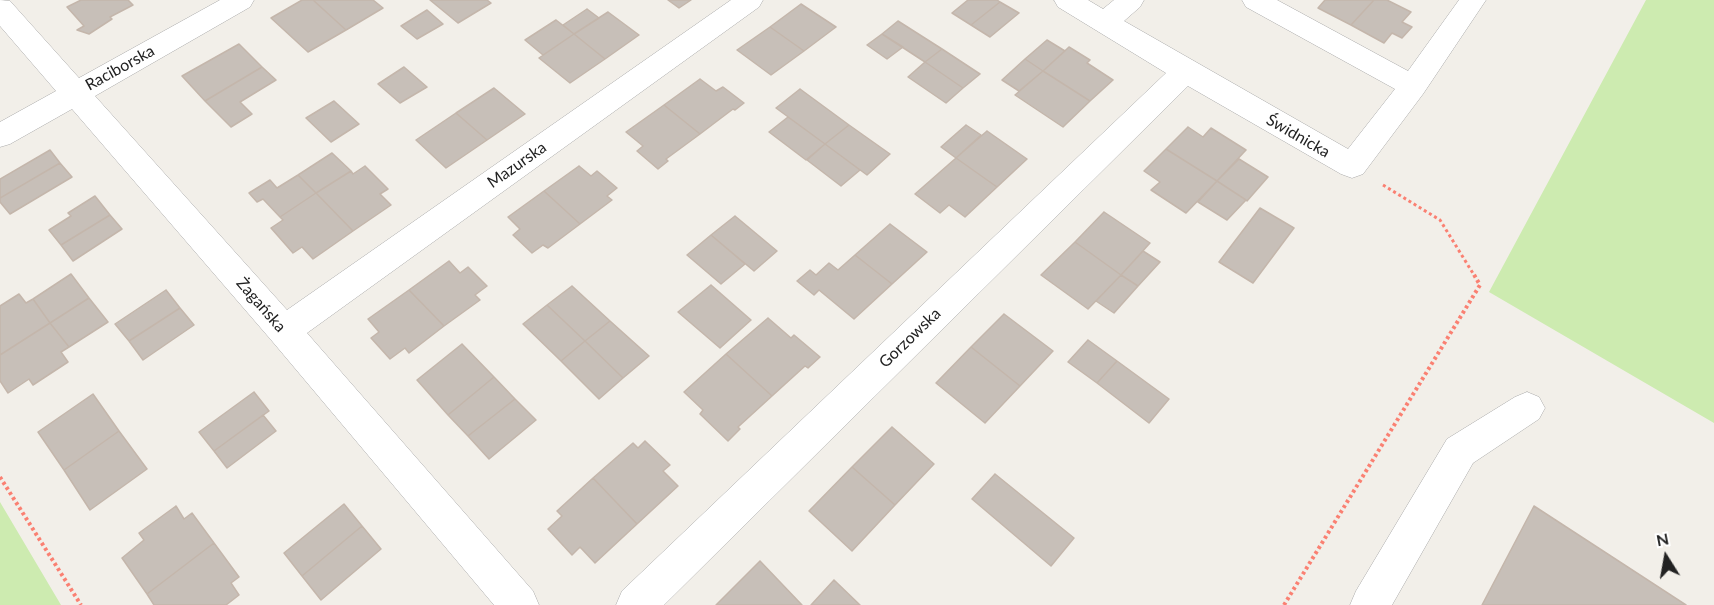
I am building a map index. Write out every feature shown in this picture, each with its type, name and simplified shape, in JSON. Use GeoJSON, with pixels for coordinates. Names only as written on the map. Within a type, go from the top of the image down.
{"type":"FeatureCollection","features":[{"type":"Feature","properties":{"kind":"street","name":"Raciborska"},"geometry":{"type":"LineString","coordinates":[[0,135],[241,0]]}},
{"type":"Feature","properties":{"kind":"street","name":"Mazurska"},"geometry":{"type":"LineString","coordinates":[[284,331],[750,0]]}},
{"type":"Feature","properties":{"kind":"street","name":"Świdnicka"},"geometry":{"type":"LineString","coordinates":[[1067,0],[1185,71],[1352,166]]}},
{"type":"Feature","properties":{"kind":"street"},"geometry":{"type":"LineString","coordinates":[[1104,23],[1131,0]]}},
{"type":"Feature","properties":{"kind":"street"},"geometry":{"type":"LineString","coordinates":[[1255,0],[1413,86]]}},
{"type":"Feature","properties":{"kind":"street"},"geometry":{"type":"LineString","coordinates":[[1352,166],[1413,86],[1473,0]]}},
{"type":"Feature","properties":{"kind":"street","name":"Żagańska"},"geometry":{"type":"LineString","coordinates":[[0,8],[284,331],[519,605]]}},
{"type":"Feature","properties":{"kind":"street","name":"Gorzowska"},"geometry":{"type":"LineString","coordinates":[[636,605],[1185,71]]}},
{"type":"Feature","properties":{"kind":"street"},"geometry":{"type":"LineString","coordinates":[[1370,605],[1460,451],[1527,408]]}},
{"type":"Feature","properties":{"kind":"path"},"geometry":{"type":"LineString","coordinates":[[1284,605],[1480,285],[1440,220],[1352,166]]}},
{"type":"Feature","properties":{"kind":"path"},"geometry":{"type":"LineString","coordinates":[[0,477],[81,605]]}},
{"type":"Feature","properties":{"kind":"green space"},"geometry":{"type":"Polygon","coordinates":[[[1646,0],[1714,0],[1714,423],[1489,292],[1646,0]]]}},
{"type":"Feature","properties":{"kind":"green space"},"geometry":{"type":"Polygon","coordinates":[[[0,502],[61,605],[0,605],[0,502]]]}},
{"type":"Feature","properties":{"kind":"building"},"geometry":{"type":"Polygon","coordinates":[[[81,0],[128,0],[133,5],[110,17],[112,19],[89,34],[77,30],[84,26],[67,7],[81,0]]]}},
{"type":"Feature","properties":{"kind":"building"},"geometry":{"type":"Polygon","coordinates":[[[302,0],[313,0],[346,30],[308,52],[271,18],[302,0]]]}},
{"type":"Feature","properties":{"kind":"building"},"geometry":{"type":"Polygon","coordinates":[[[313,0],[373,0],[383,8],[346,30],[313,0]]]}},
{"type":"Feature","properties":{"kind":"building"},"geometry":{"type":"Polygon","coordinates":[[[430,0],[487,0],[491,3],[458,23],[430,0]]]}},
{"type":"Feature","properties":{"kind":"building"},"geometry":{"type":"Polygon","coordinates":[[[668,0],[691,0],[679,8],[668,0]]]}},
{"type":"Feature","properties":{"kind":"building"},"geometry":{"type":"Polygon","coordinates":[[[968,0],[997,0],[1000,2],[971,25],[952,13],[968,0]]]}},
{"type":"Feature","properties":{"kind":"building"},"geometry":{"type":"Polygon","coordinates":[[[1325,0],[1374,0],[1351,25],[1318,8],[1325,0]]]}},
{"type":"Feature","properties":{"kind":"building"},"geometry":{"type":"Polygon","coordinates":[[[1374,0],[1387,0],[1411,12],[1402,22],[1412,27],[1402,38],[1392,33],[1384,43],[1351,25],[1374,0]]]}},
{"type":"Feature","properties":{"kind":"building"},"geometry":{"type":"Polygon","coordinates":[[[1000,2],[1019,13],[990,37],[971,25],[1000,2]]]}},
{"type":"Feature","properties":{"kind":"building"},"geometry":{"type":"Polygon","coordinates":[[[801,4],[836,27],[804,51],[770,27],[801,4]]]}},
{"type":"Feature","properties":{"kind":"building"},"geometry":{"type":"Polygon","coordinates":[[[587,9],[599,18],[574,34],[563,25],[587,9]]]}},
{"type":"Feature","properties":{"kind":"building"},"geometry":{"type":"Polygon","coordinates":[[[427,10],[443,24],[417,39],[401,26],[427,10]]]}},
{"type":"Feature","properties":{"kind":"building"},"geometry":{"type":"Polygon","coordinates":[[[608,12],[639,35],[605,59],[574,34],[608,12]]]}},
{"type":"Feature","properties":{"kind":"building"},"geometry":{"type":"Polygon","coordinates":[[[556,20],[574,34],[543,55],[525,40],[556,20]]]}},
{"type":"Feature","properties":{"kind":"building"},"geometry":{"type":"Polygon","coordinates":[[[898,21],[942,49],[925,62],[882,34],[898,21]]]}},
{"type":"Feature","properties":{"kind":"building"},"geometry":{"type":"Polygon","coordinates":[[[770,27],[804,51],[771,75],[737,50],[770,27]]]}},
{"type":"Feature","properties":{"kind":"building"},"geometry":{"type":"Polygon","coordinates":[[[574,34],[605,59],[570,83],[539,58],[574,34]]]}},
{"type":"Feature","properties":{"kind":"building"},"geometry":{"type":"Polygon","coordinates":[[[882,34],[903,47],[887,59],[867,45],[882,34]]]}},
{"type":"Feature","properties":{"kind":"building"},"geometry":{"type":"Polygon","coordinates":[[[1047,40],[1065,51],[1043,71],[1025,59],[1047,40]]]}},
{"type":"Feature","properties":{"kind":"building"},"geometry":{"type":"Polygon","coordinates":[[[239,44],[262,67],[205,101],[182,76],[239,44]]]}},
{"type":"Feature","properties":{"kind":"building"},"geometry":{"type":"Polygon","coordinates":[[[1069,47],[1090,60],[1087,63],[1113,80],[1090,101],[1043,71],[1069,47]]]}},
{"type":"Feature","properties":{"kind":"building"},"geometry":{"type":"Polygon","coordinates":[[[942,49],[980,74],[963,88],[925,62],[942,49]]]}},
{"type":"Feature","properties":{"kind":"building"},"geometry":{"type":"Polygon","coordinates":[[[1025,59],[1043,71],[1019,91],[1002,80],[1025,59]]]}},
{"type":"Feature","properties":{"kind":"building"},"geometry":{"type":"Polygon","coordinates":[[[925,62],[963,88],[946,103],[908,77],[925,62]]]}},
{"type":"Feature","properties":{"kind":"building"},"geometry":{"type":"Polygon","coordinates":[[[262,67],[276,80],[240,102],[252,114],[231,127],[205,101],[262,67]]]}},
{"type":"Feature","properties":{"kind":"building"},"geometry":{"type":"Polygon","coordinates":[[[404,67],[427,87],[400,103],[378,84],[404,67]]]}},
{"type":"Feature","properties":{"kind":"building"},"geometry":{"type":"Polygon","coordinates":[[[1043,71],[1090,101],[1063,127],[1015,95],[1043,71]]]}},
{"type":"Feature","properties":{"kind":"building"},"geometry":{"type":"Polygon","coordinates":[[[700,79],[716,91],[723,87],[744,103],[700,134],[664,105],[700,79]]]}},
{"type":"Feature","properties":{"kind":"building"},"geometry":{"type":"Polygon","coordinates":[[[494,88],[525,114],[487,140],[456,113],[494,88]]]}},
{"type":"Feature","properties":{"kind":"building"},"geometry":{"type":"Polygon","coordinates":[[[800,89],[849,125],[825,144],[776,108],[800,89]]]}},
{"type":"Feature","properties":{"kind":"building"},"geometry":{"type":"Polygon","coordinates":[[[334,101],[359,124],[331,142],[306,118],[334,101]]]}},
{"type":"Feature","properties":{"kind":"building"},"geometry":{"type":"Polygon","coordinates":[[[664,105],[700,134],[666,159],[668,161],[658,169],[637,151],[643,146],[626,132],[664,105]]]}},
{"type":"Feature","properties":{"kind":"building"},"geometry":{"type":"Polygon","coordinates":[[[456,113],[487,140],[446,168],[416,140],[456,113]]]}},
{"type":"Feature","properties":{"kind":"building"},"geometry":{"type":"Polygon","coordinates":[[[788,117],[825,144],[806,160],[769,132],[788,117]]]}},
{"type":"Feature","properties":{"kind":"building"},"geometry":{"type":"Polygon","coordinates":[[[849,125],[890,154],[867,175],[825,144],[849,125]]]}},
{"type":"Feature","properties":{"kind":"building"},"geometry":{"type":"Polygon","coordinates":[[[966,125],[981,135],[956,158],[941,147],[966,125]]]}},
{"type":"Feature","properties":{"kind":"building"},"geometry":{"type":"Polygon","coordinates":[[[1188,127],[1203,137],[1211,128],[1246,150],[1217,181],[1166,149],[1188,127]]]}},
{"type":"Feature","properties":{"kind":"building"},"geometry":{"type":"Polygon","coordinates":[[[987,131],[1027,159],[997,187],[956,158],[987,131]]]}},
{"type":"Feature","properties":{"kind":"building"},"geometry":{"type":"Polygon","coordinates":[[[825,144],[860,170],[841,186],[807,160],[825,144]]]}},
{"type":"Feature","properties":{"kind":"building"},"geometry":{"type":"Polygon","coordinates":[[[1166,149],[1217,181],[1186,213],[1151,190],[1160,182],[1144,171],[1166,149]]]}},
{"type":"Feature","properties":{"kind":"building"},"geometry":{"type":"Polygon","coordinates":[[[50,150],[60,163],[0,198],[0,179],[50,150]]]}},
{"type":"Feature","properties":{"kind":"building"},"geometry":{"type":"Polygon","coordinates":[[[332,153],[351,171],[316,193],[298,175],[332,153]]]}},
{"type":"Feature","properties":{"kind":"building"},"geometry":{"type":"Polygon","coordinates":[[[956,158],[997,187],[965,217],[949,205],[940,213],[915,194],[956,158]]]}},
{"type":"Feature","properties":{"kind":"building"},"geometry":{"type":"Polygon","coordinates":[[[1239,159],[1268,177],[1247,201],[1217,181],[1239,159]]]}},
{"type":"Feature","properties":{"kind":"building"},"geometry":{"type":"Polygon","coordinates":[[[60,163],[72,177],[10,214],[0,202],[0,198],[60,163]]]}},
{"type":"Feature","properties":{"kind":"building"},"geometry":{"type":"Polygon","coordinates":[[[365,166],[388,189],[380,194],[391,205],[353,231],[316,193],[351,171],[353,174],[365,166]]]}},
{"type":"Feature","properties":{"kind":"building"},"geometry":{"type":"Polygon","coordinates":[[[579,166],[591,176],[597,171],[617,188],[607,196],[612,200],[580,224],[544,191],[579,166]]]}},
{"type":"Feature","properties":{"kind":"building"},"geometry":{"type":"Polygon","coordinates":[[[298,175],[316,193],[280,217],[263,199],[257,202],[249,193],[270,180],[277,188],[298,175]]]}},
{"type":"Feature","properties":{"kind":"building"},"geometry":{"type":"Polygon","coordinates":[[[1217,181],[1246,200],[1227,220],[1198,202],[1217,181]]]}},
{"type":"Feature","properties":{"kind":"building"},"geometry":{"type":"Polygon","coordinates":[[[544,191],[580,224],[548,248],[543,245],[532,253],[513,235],[520,229],[508,217],[544,191]]]}},
{"type":"Feature","properties":{"kind":"building"},"geometry":{"type":"Polygon","coordinates":[[[316,193],[353,231],[313,259],[302,247],[293,253],[271,228],[283,220],[280,217],[316,193]]]}},
{"type":"Feature","properties":{"kind":"building"},"geometry":{"type":"Polygon","coordinates":[[[95,196],[110,215],[61,245],[49,230],[71,216],[68,213],[95,196]]]}},
{"type":"Feature","properties":{"kind":"building"},"geometry":{"type":"Polygon","coordinates":[[[1260,208],[1294,228],[1253,283],[1219,262],[1260,208]]]}},
{"type":"Feature","properties":{"kind":"building"},"geometry":{"type":"Polygon","coordinates":[[[1104,212],[1150,243],[1121,275],[1075,242],[1104,212]]]}},
{"type":"Feature","properties":{"kind":"building"},"geometry":{"type":"Polygon","coordinates":[[[110,215],[122,229],[73,261],[61,245],[110,215]]]}},
{"type":"Feature","properties":{"kind":"building"},"geometry":{"type":"Polygon","coordinates":[[[735,216],[777,251],[754,271],[711,235],[735,216]]]}},
{"type":"Feature","properties":{"kind":"building"},"geometry":{"type":"Polygon","coordinates":[[[890,224],[927,252],[892,284],[855,255],[890,224]]]}},
{"type":"Feature","properties":{"kind":"building"},"geometry":{"type":"Polygon","coordinates":[[[711,235],[745,264],[721,284],[687,255],[711,235]]]}},
{"type":"Feature","properties":{"kind":"building"},"geometry":{"type":"Polygon","coordinates":[[[1075,242],[1121,275],[1088,309],[1041,275],[1075,242]]]}},
{"type":"Feature","properties":{"kind":"building"},"geometry":{"type":"Polygon","coordinates":[[[1143,251],[1160,262],[1138,286],[1121,275],[1143,251]]]}},
{"type":"Feature","properties":{"kind":"building"},"geometry":{"type":"Polygon","coordinates":[[[855,255],[892,284],[854,319],[819,290],[814,295],[797,281],[810,270],[816,275],[829,263],[838,270],[855,255]]]}},
{"type":"Feature","properties":{"kind":"building"},"geometry":{"type":"Polygon","coordinates":[[[449,261],[460,273],[468,267],[487,286],[475,295],[480,300],[444,326],[409,290],[449,261]]]}},
{"type":"Feature","properties":{"kind":"building"},"geometry":{"type":"Polygon","coordinates":[[[71,274],[89,298],[50,323],[33,299],[71,274]]]}},
{"type":"Feature","properties":{"kind":"building"},"geometry":{"type":"Polygon","coordinates":[[[1121,275],[1138,286],[1114,313],[1096,301],[1121,275]]]}},
{"type":"Feature","properties":{"kind":"building"},"geometry":{"type":"Polygon","coordinates":[[[711,285],[751,320],[720,348],[678,312],[711,285]]]}},
{"type":"Feature","properties":{"kind":"building"},"geometry":{"type":"Polygon","coordinates":[[[572,286],[610,321],[585,341],[547,305],[572,286]]]}},
{"type":"Feature","properties":{"kind":"building"},"geometry":{"type":"Polygon","coordinates":[[[166,290],[180,308],[129,341],[115,324],[166,290]]]}},
{"type":"Feature","properties":{"kind":"building"},"geometry":{"type":"Polygon","coordinates":[[[409,290],[444,326],[409,353],[405,348],[390,359],[371,338],[379,332],[368,319],[409,290]]]}},
{"type":"Feature","properties":{"kind":"building"},"geometry":{"type":"Polygon","coordinates":[[[19,294],[26,303],[33,299],[50,323],[0,355],[0,306],[19,294]]]}},
{"type":"Feature","properties":{"kind":"building"},"geometry":{"type":"Polygon","coordinates":[[[89,298],[108,322],[69,347],[50,323],[89,298]]]}},
{"type":"Feature","properties":{"kind":"building"},"geometry":{"type":"Polygon","coordinates":[[[547,305],[585,341],[561,361],[523,324],[547,305]]]}},
{"type":"Feature","properties":{"kind":"building"},"geometry":{"type":"Polygon","coordinates":[[[180,308],[194,325],[143,360],[129,341],[180,308]]]}},
{"type":"Feature","properties":{"kind":"building"},"geometry":{"type":"Polygon","coordinates":[[[1004,314],[1053,351],[1020,386],[971,347],[1004,314]]]}},
{"type":"Feature","properties":{"kind":"building"},"geometry":{"type":"Polygon","coordinates":[[[768,318],[791,338],[794,335],[820,357],[808,368],[805,366],[772,396],[726,354],[768,318]]]}},
{"type":"Feature","properties":{"kind":"building"},"geometry":{"type":"Polygon","coordinates":[[[610,321],[649,356],[623,378],[585,341],[610,321]]]}},
{"type":"Feature","properties":{"kind":"building"},"geometry":{"type":"Polygon","coordinates":[[[50,323],[69,347],[61,352],[68,362],[33,385],[29,379],[8,393],[0,381],[0,355],[50,323]]]}},
{"type":"Feature","properties":{"kind":"building"},"geometry":{"type":"Polygon","coordinates":[[[1088,340],[1117,361],[1097,383],[1068,362],[1088,340]]]}},
{"type":"Feature","properties":{"kind":"building"},"geometry":{"type":"Polygon","coordinates":[[[585,341],[623,378],[599,399],[561,361],[585,341]]]}},
{"type":"Feature","properties":{"kind":"building"},"geometry":{"type":"Polygon","coordinates":[[[462,344],[494,377],[448,415],[417,380],[462,344]]]}},
{"type":"Feature","properties":{"kind":"building"},"geometry":{"type":"Polygon","coordinates":[[[971,347],[1020,386],[985,423],[936,383],[971,347]]]}},
{"type":"Feature","properties":{"kind":"building"},"geometry":{"type":"Polygon","coordinates":[[[726,354],[772,396],[738,427],[740,429],[728,441],[700,414],[703,410],[684,392],[726,354]]]}},
{"type":"Feature","properties":{"kind":"building"},"geometry":{"type":"Polygon","coordinates":[[[1117,361],[1169,399],[1149,423],[1097,383],[1117,361]]]}},
{"type":"Feature","properties":{"kind":"building"},"geometry":{"type":"Polygon","coordinates":[[[494,377],[515,399],[468,436],[448,415],[494,377]]]}},
{"type":"Feature","properties":{"kind":"building"},"geometry":{"type":"Polygon","coordinates":[[[254,392],[269,411],[214,451],[199,432],[254,392]]]}},
{"type":"Feature","properties":{"kind":"building"},"geometry":{"type":"Polygon","coordinates":[[[93,394],[119,431],[64,470],[38,432],[93,394]]]}},
{"type":"Feature","properties":{"kind":"building"},"geometry":{"type":"Polygon","coordinates":[[[515,399],[536,420],[489,459],[468,436],[515,399]]]}},
{"type":"Feature","properties":{"kind":"building"},"geometry":{"type":"Polygon","coordinates":[[[263,415],[276,431],[227,468],[214,451],[263,415]]]}},
{"type":"Feature","properties":{"kind":"building"},"geometry":{"type":"Polygon","coordinates":[[[892,427],[934,464],[895,505],[852,467],[892,427]]]}},
{"type":"Feature","properties":{"kind":"building"},"geometry":{"type":"Polygon","coordinates":[[[119,431],[147,469],[90,510],[64,470],[119,431]]]}},
{"type":"Feature","properties":{"kind":"building"},"geometry":{"type":"Polygon","coordinates":[[[645,441],[670,465],[663,471],[678,486],[637,524],[593,478],[633,443],[638,448],[645,441]]]}},
{"type":"Feature","properties":{"kind":"building"},"geometry":{"type":"Polygon","coordinates":[[[852,467],[895,505],[852,551],[809,511],[852,467]]]}},
{"type":"Feature","properties":{"kind":"building"},"geometry":{"type":"Polygon","coordinates":[[[995,474],[1074,538],[1051,566],[972,499],[995,474]]]}},
{"type":"Feature","properties":{"kind":"building"},"geometry":{"type":"Polygon","coordinates":[[[593,478],[637,524],[595,563],[580,547],[572,555],[548,529],[562,516],[557,511],[593,478]]]}},
{"type":"Feature","properties":{"kind":"building"},"geometry":{"type":"Polygon","coordinates":[[[344,504],[362,526],[302,576],[284,553],[344,504]]]}},
{"type":"Feature","properties":{"kind":"building"},"geometry":{"type":"Polygon","coordinates":[[[176,506],[184,519],[192,513],[214,543],[147,594],[122,558],[144,540],[139,533],[176,506]]]}},
{"type":"Feature","properties":{"kind":"building"},"geometry":{"type":"Polygon","coordinates":[[[1534,506],[1686,605],[1482,605],[1534,506]]]}},
{"type":"Feature","properties":{"kind":"building"},"geometry":{"type":"Polygon","coordinates":[[[362,526],[381,549],[321,600],[302,576],[362,526]]]}},
{"type":"Feature","properties":{"kind":"building"},"geometry":{"type":"Polygon","coordinates":[[[214,543],[239,577],[231,583],[239,595],[226,605],[154,605],[147,594],[214,543]]]}},
{"type":"Feature","properties":{"kind":"building"},"geometry":{"type":"Polygon","coordinates":[[[760,561],[802,605],[716,605],[760,561]]]}},
{"type":"Feature","properties":{"kind":"building"},"geometry":{"type":"Polygon","coordinates":[[[834,580],[860,605],[811,605],[834,580]]]}}]}
